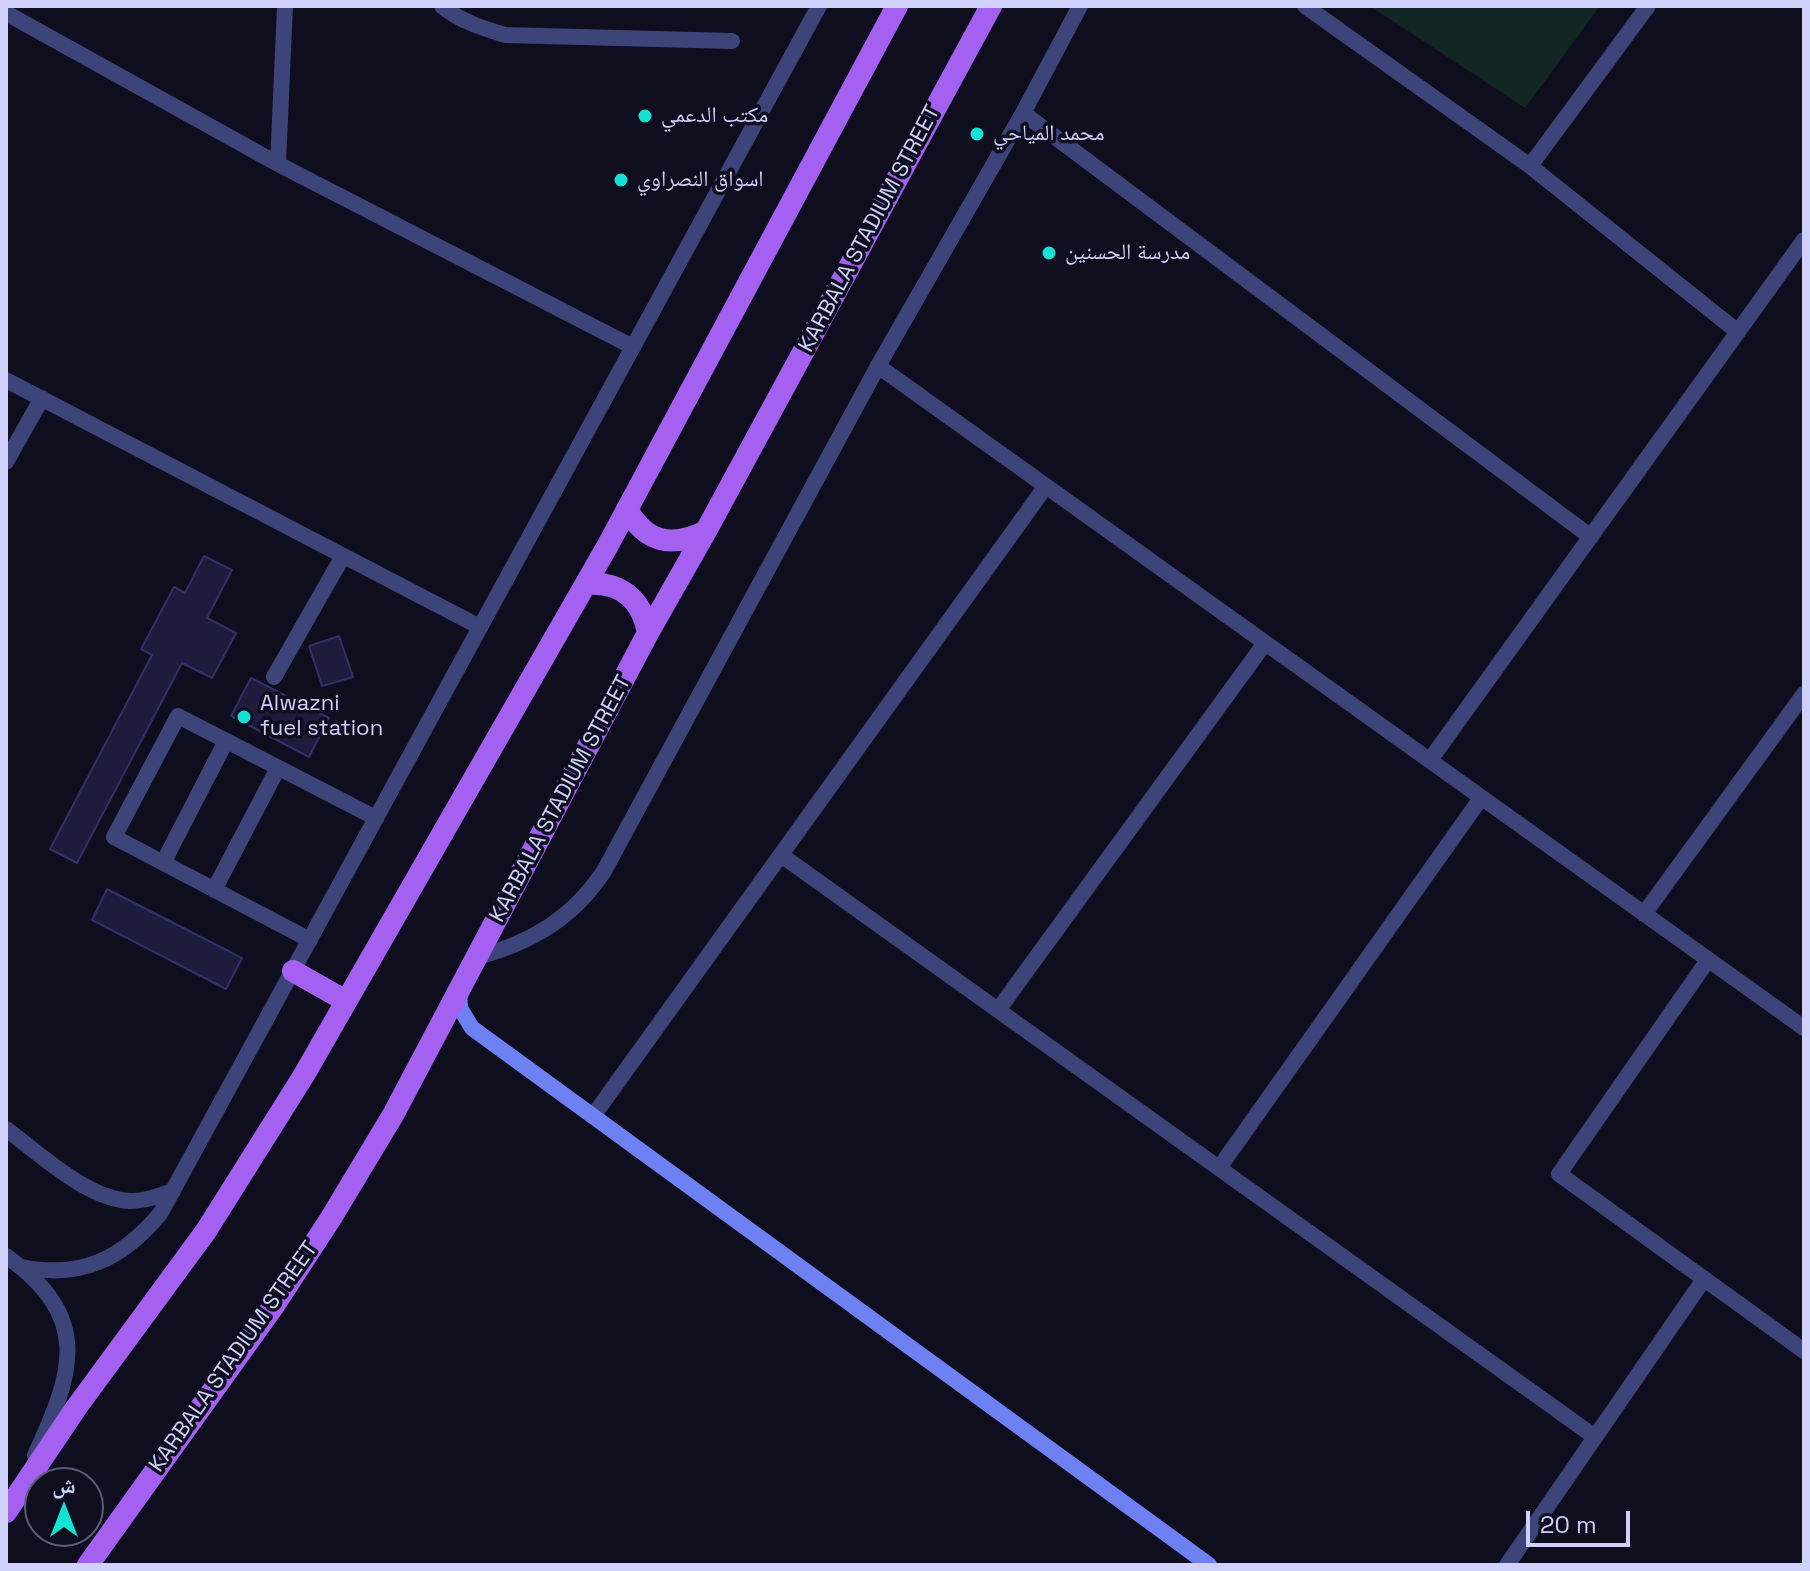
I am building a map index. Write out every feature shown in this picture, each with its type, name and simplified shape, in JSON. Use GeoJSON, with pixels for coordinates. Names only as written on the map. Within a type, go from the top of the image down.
{"type":"FeatureCollection","features":[{"type":"Feature","properties":{"kind":"main road","name":"KARBALA STADIUM STREET"},"geometry":{"type":"LineString","coordinates":[[88,1565],[275,1304],[393,1115],[648,633],[991,6]]}},
{"type":"Feature","properties":{"kind":"main road"},"geometry":{"type":"LineString","coordinates":[[11,1504],[85,1395],[206,1231],[304,1075],[586,584],[892,8]]}},
{"type":"Feature","properties":{"kind":"main road"},"geometry":{"type":"LineString","coordinates":[[627,509],[635,523],[661,540],[677,542],[706,531]]}},
{"type":"Feature","properties":{"kind":"main road"},"geometry":{"type":"LineString","coordinates":[[586,584],[615,586],[628,594],[639,605],[648,633]]}},
{"type":"Feature","properties":{"kind":"main road"},"geometry":{"type":"LineString","coordinates":[[293,971],[346,1001]]}},
{"type":"Feature","properties":{"kind":"main road"},"geometry":{"type":"LineString","coordinates":[[459,987],[460,1008],[472,1028],[1209,1565]]}},
{"type":"Feature","properties":{"kind":"street"},"geometry":{"type":"LineString","coordinates":[[278,164],[285,6]]}},
{"type":"Feature","properties":{"kind":"street"},"geometry":{"type":"LineString","coordinates":[[442,6],[479,27],[505,35],[732,41]]}},
{"type":"Feature","properties":{"kind":"street"},"geometry":{"type":"LineString","coordinates":[[22,1267],[45,1272],[72,1270],[122,1251],[143,1235],[160,1214],[819,6]]}},
{"type":"Feature","properties":{"kind":"street"},"geometry":{"type":"LineString","coordinates":[[477,957],[514,946],[552,927],[576,907],[594,886],[878,366],[1023,113],[1080,6]]}},
{"type":"Feature","properties":{"kind":"street"},"geometry":{"type":"LineString","coordinates":[[1305,6],[1530,166],[1738,332]]}},
{"type":"Feature","properties":{"kind":"street"},"geometry":{"type":"LineString","coordinates":[[1530,166],[1648,6]]}},
{"type":"Feature","properties":{"kind":"street"},"geometry":{"type":"LineString","coordinates":[[6,13],[278,164],[633,347]]}},
{"type":"Feature","properties":{"kind":"street"},"geometry":{"type":"LineString","coordinates":[[1023,113],[1591,537]]}},
{"type":"Feature","properties":{"kind":"street"},"geometry":{"type":"LineString","coordinates":[[1430,760],[1804,240]]}},
{"type":"Feature","properties":{"kind":"street"},"geometry":{"type":"LineString","coordinates":[[878,366],[1804,1028]]}},
{"type":"Feature","properties":{"kind":"street"},"geometry":{"type":"LineString","coordinates":[[6,380],[480,627]]}},
{"type":"Feature","properties":{"kind":"street"},"geometry":{"type":"LineString","coordinates":[[6,462],[42,398]]}},
{"type":"Feature","properties":{"kind":"street"},"geometry":{"type":"LineString","coordinates":[[593,1116],[1046,486]]}},
{"type":"Feature","properties":{"kind":"street"},"geometry":{"type":"LineString","coordinates":[[274,677],[343,556]]}},
{"type":"Feature","properties":{"kind":"street"},"geometry":{"type":"LineString","coordinates":[[998,1010],[1265,643]]}},
{"type":"Feature","properties":{"kind":"street"},"geometry":{"type":"LineString","coordinates":[[1644,914],[1804,694]]}},
{"type":"Feature","properties":{"kind":"street"},"geometry":{"type":"LineString","coordinates":[[310,940],[114,837],[178,716],[376,818]]}},
{"type":"Feature","properties":{"kind":"street"},"geometry":{"type":"LineString","coordinates":[[163,863],[226,741]]}},
{"type":"Feature","properties":{"kind":"street"},"geometry":{"type":"LineString","coordinates":[[214,890],[278,768]]}},
{"type":"Feature","properties":{"kind":"street"},"geometry":{"type":"LineString","coordinates":[[1219,1168],[1481,798]]}},
{"type":"Feature","properties":{"kind":"street"},"geometry":{"type":"LineString","coordinates":[[781,855],[1595,1437]]}},
{"type":"Feature","properties":{"kind":"street"},"geometry":{"type":"LineString","coordinates":[[1708,960],[1559,1174],[1804,1351]]}},
{"type":"Feature","properties":{"kind":"street"},"geometry":{"type":"LineString","coordinates":[[6,1129],[95,1192],[130,1201],[173,1191]]}},
{"type":"Feature","properties":{"kind":"street"},"geometry":{"type":"LineString","coordinates":[[6,1256],[45,1290],[62,1315],[67,1361],[64,1387],[11,1504]]}},
{"type":"Feature","properties":{"kind":"street"},"geometry":{"type":"LineString","coordinates":[[1507,1565],[1704,1279]]}},
{"type":"Feature","properties":{"kind":"green space"},"geometry":{"type":"Polygon","coordinates":[[[1370,6],[1600,6],[1525,108],[1370,6]]]}},
{"type":"Feature","properties":{"kind":"building"},"geometry":{"type":"Polygon","coordinates":[[[204,556],[232,570],[207,618],[236,633],[212,678],[182,663],[77,863],[50,849],[152,655],[141,649],[174,587],[185,593],[204,556]]]}},
{"type":"Feature","properties":{"kind":"building"},"geometry":{"type":"Polygon","coordinates":[[[339,636],[353,677],[322,686],[309,646],[339,636]]]}},
{"type":"Feature","properties":{"kind":"building"},"geometry":{"type":"Polygon","coordinates":[[[251,678],[329,718],[309,757],[231,716],[251,678]]]}},
{"type":"Feature","properties":{"kind":"building"},"geometry":{"type":"Polygon","coordinates":[[[107,889],[242,958],[226,989],[92,920],[107,889]]]}},
{"type":"Feature","properties":{"kind":"place","name":"مكتب الدعمي"},"geometry":{"type":"Point","coordinates":[645,116]}},
{"type":"Feature","properties":{"kind":"place","name":"محمد المياحي"},"geometry":{"type":"Point","coordinates":[977,134]}},
{"type":"Feature","properties":{"kind":"place","name":"اسواق النصراوي"},"geometry":{"type":"Point","coordinates":[621,180]}},
{"type":"Feature","properties":{"kind":"place","name":"مدرسة الحسنين"},"geometry":{"type":"Point","coordinates":[1049,253]}},
{"type":"Feature","properties":{"kind":"place","name":"Alwazni fuel station"},"geometry":{"type":"Point","coordinates":[244,717]}}]}
